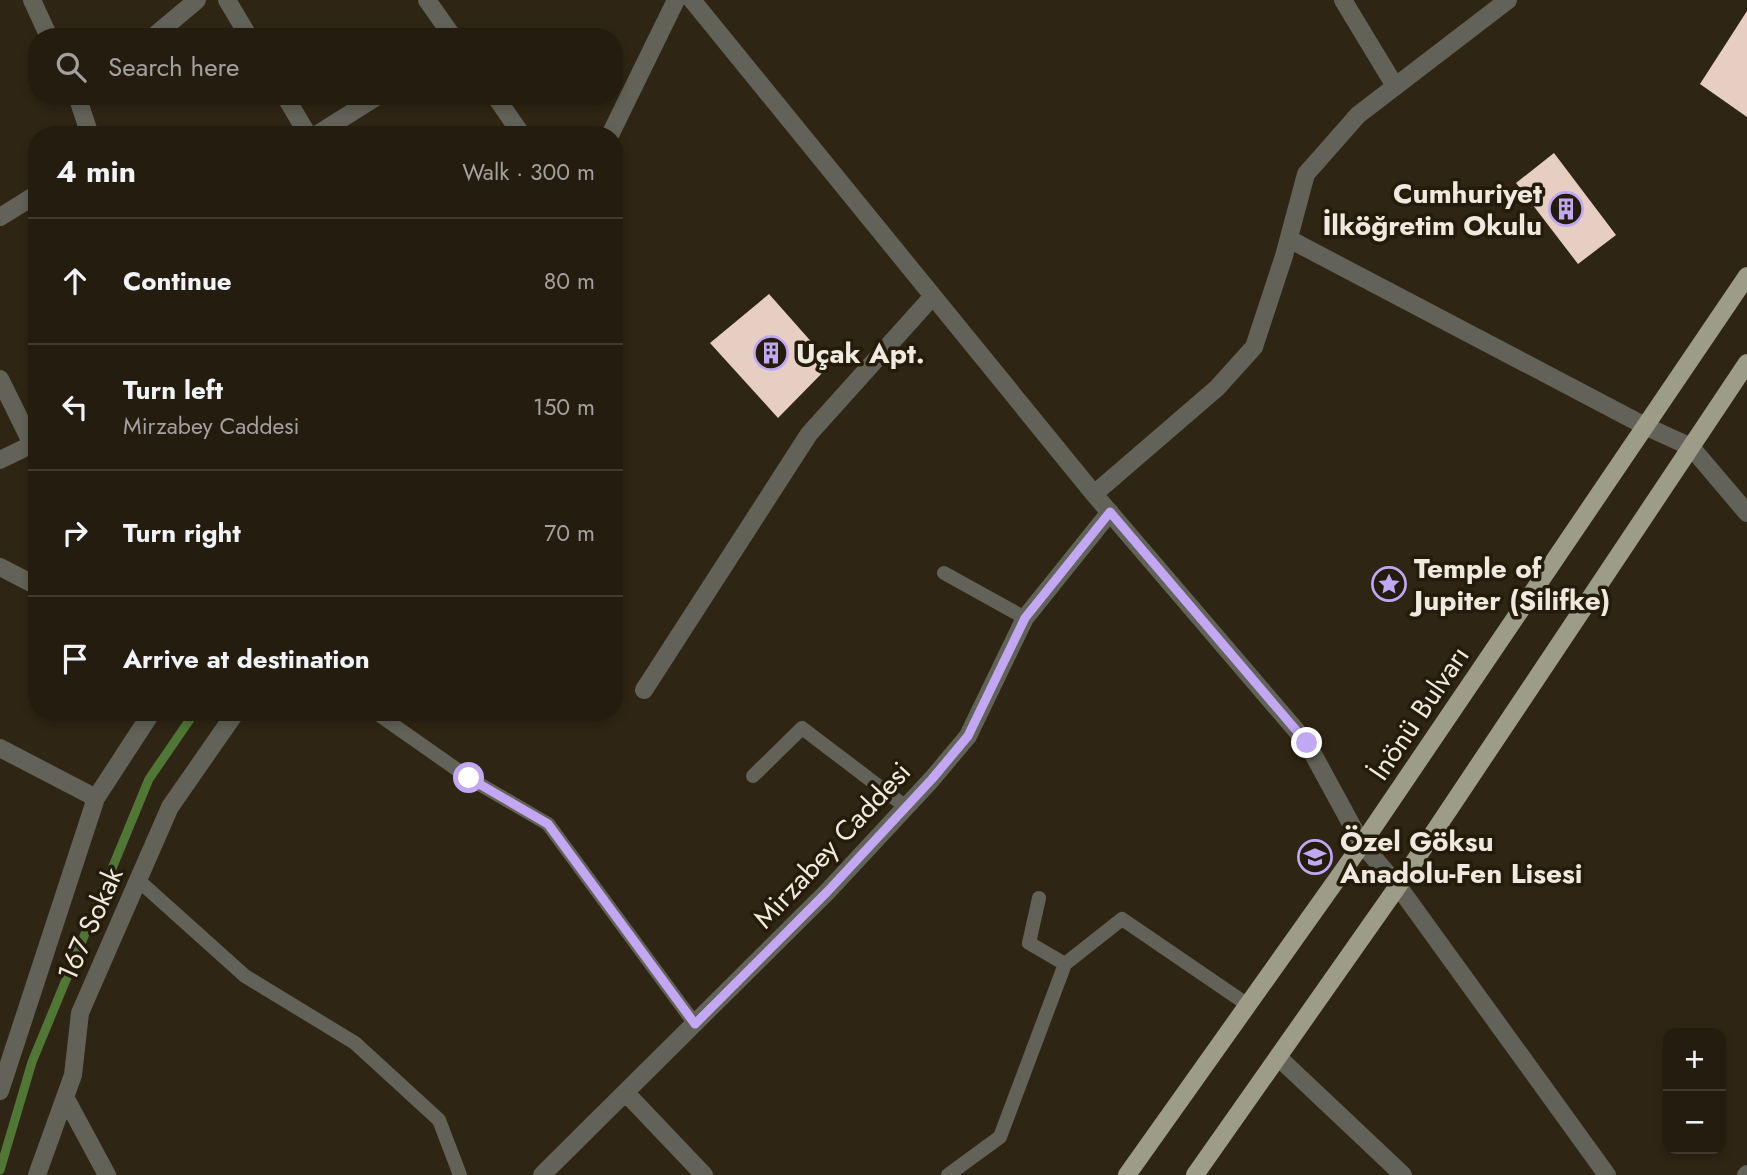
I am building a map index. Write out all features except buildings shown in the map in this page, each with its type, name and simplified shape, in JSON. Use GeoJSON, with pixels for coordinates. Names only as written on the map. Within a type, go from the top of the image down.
{"type":"FeatureCollection","features":[{"type":"Feature","properties":{"kind":"main road","name":"İnönü Bulvarı"},"geometry":{"type":"LineString","coordinates":[[1127,1175],[1362,844],[1747,275]]}},
{"type":"Feature","properties":{"kind":"main road"},"geometry":{"type":"LineString","coordinates":[[1195,1175],[1398,886],[1747,363]]}},
{"type":"Feature","properties":{"kind":"street"},"geometry":{"type":"LineString","coordinates":[[32,0],[45,28]]}},
{"type":"Feature","properties":{"kind":"street"},"geometry":{"type":"LineString","coordinates":[[164,28],[197,0]]}},
{"type":"Feature","properties":{"kind":"street"},"geometry":{"type":"LineString","coordinates":[[227,0],[244,28]]}},
{"type":"Feature","properties":{"kind":"street"},"geometry":{"type":"LineString","coordinates":[[427,0],[447,28]]}},
{"type":"Feature","properties":{"kind":"street"},"geometry":{"type":"LineString","coordinates":[[614,126],[676,0]]}},
{"type":"Feature","properties":{"kind":"street"},"geometry":{"type":"LineString","coordinates":[[692,0],[1094,494],[1307,743],[1362,844],[1398,886],[1607,1175]]}},
{"type":"Feature","properties":{"kind":"street"},"geometry":{"type":"LineString","coordinates":[[1343,0],[1395,86]]}},
{"type":"Feature","properties":{"kind":"street"},"geometry":{"type":"LineString","coordinates":[[1094,494],[1217,388],[1254,347],[1289,239],[1306,174],[1358,115],[1508,0]]}},
{"type":"Feature","properties":{"kind":"street"},"geometry":{"type":"LineString","coordinates":[[81,105],[87,126]]}},
{"type":"Feature","properties":{"kind":"street"},"geometry":{"type":"LineString","coordinates":[[290,105],[303,126]]}},
{"type":"Feature","properties":{"kind":"street"},"geometry":{"type":"LineString","coordinates":[[331,126],[364,105]]}},
{"type":"Feature","properties":{"kind":"street"},"geometry":{"type":"LineString","coordinates":[[501,105],[516,126]]}},
{"type":"Feature","properties":{"kind":"street"},"geometry":{"type":"LineString","coordinates":[[0,217],[28,200]]}},
{"type":"Feature","properties":{"kind":"street"},"geometry":{"type":"LineString","coordinates":[[1289,239],[1645,426],[1691,447],[1747,513]]}},
{"type":"Feature","properties":{"kind":"street"},"geometry":{"type":"LineString","coordinates":[[644,690],[809,433],[933,296]]}},
{"type":"Feature","properties":{"kind":"street"},"geometry":{"type":"LineString","coordinates":[[0,379],[28,432]]}},
{"type":"Feature","properties":{"kind":"street"},"geometry":{"type":"LineString","coordinates":[[0,460],[28,446]]}},
{"type":"Feature","properties":{"kind":"street","name":"Mirzabey Caddesi"},"geometry":{"type":"LineString","coordinates":[[542,1175],[827,892],[968,736],[1025,618],[1110,512]]}},
{"type":"Feature","properties":{"kind":"street"},"geometry":{"type":"LineString","coordinates":[[0,567],[28,581]]}},
{"type":"Feature","properties":{"kind":"street"},"geometry":{"type":"LineString","coordinates":[[0,1091],[96,798],[146,721]]}},
{"type":"Feature","properties":{"kind":"street","name":"167 Sokak"},"geometry":{"type":"LineString","coordinates":[[37,1175],[73,1076],[80,1013],[170,807],[230,721]]}},
{"type":"Feature","properties":{"kind":"street"},"geometry":{"type":"LineString","coordinates":[[0,748],[96,798]]}},
{"type":"Feature","properties":{"kind":"street"},"geometry":{"type":"LineString","coordinates":[[1278,1057],[1404,1175]]}},
{"type":"Feature","properties":{"kind":"street"},"geometry":{"type":"LineString","coordinates":[[626,1093],[704,1175]]}},
{"type":"Feature","properties":{"kind":"street"},"geometry":{"type":"LineString","coordinates":[[65,1097],[107,1175]]}},
{"type":"Feature","properties":{"kind":"lane"},"geometry":{"type":"LineString","coordinates":[[944,573],[1025,618]]}},
{"type":"Feature","properties":{"kind":"lane"},"geometry":{"type":"LineString","coordinates":[[388,721],[469,778],[548,824],[695,1024]]}},
{"type":"Feature","properties":{"kind":"lane"},"geometry":{"type":"LineString","coordinates":[[753,776],[802,729],[906,807]]}},
{"type":"Feature","properties":{"kind":"lane"},"geometry":{"type":"LineString","coordinates":[[138,880],[245,976],[355,1043],[439,1120],[460,1175]]}},
{"type":"Feature","properties":{"kind":"lane"},"geometry":{"type":"LineString","coordinates":[[1039,898],[1029,943],[1065,964]]}},
{"type":"Feature","properties":{"kind":"lane"},"geometry":{"type":"LineString","coordinates":[[948,1175],[1000,1138],[1065,964],[1122,919],[1248,1005]]}},
{"type":"Feature","properties":{"kind":"waterway"},"geometry":{"type":"LineString","coordinates":[[0,1170],[32,1062],[149,779],[189,721]]}},
{"type":"Feature","properties":{"kind":"place","name":"Cumhuriyet İlköğretim Okulu"},"geometry":{"type":"Point","coordinates":[1566,209]}},
{"type":"Feature","properties":{"kind":"place","name":"Uçak Apt."},"geometry":{"type":"Point","coordinates":[771,353]}},
{"type":"Feature","properties":{"kind":"place","name":"Temple of Jupiter (Silifke)"},"geometry":{"type":"Point","coordinates":[1389,584]}},
{"type":"Feature","properties":{"kind":"place","name":"Özel Göksu Anadolu-Fen Lisesi"},"geometry":{"type":"Point","coordinates":[1315,857]}},
{"type":"Feature","properties":{"kind":"route"},"geometry":{"type":"LineString","coordinates":[[469,778],[548,824],[695,1024],[827,892],[932,779],[968,736],[1025,618],[1110,512],[1307,743]]}}]}
